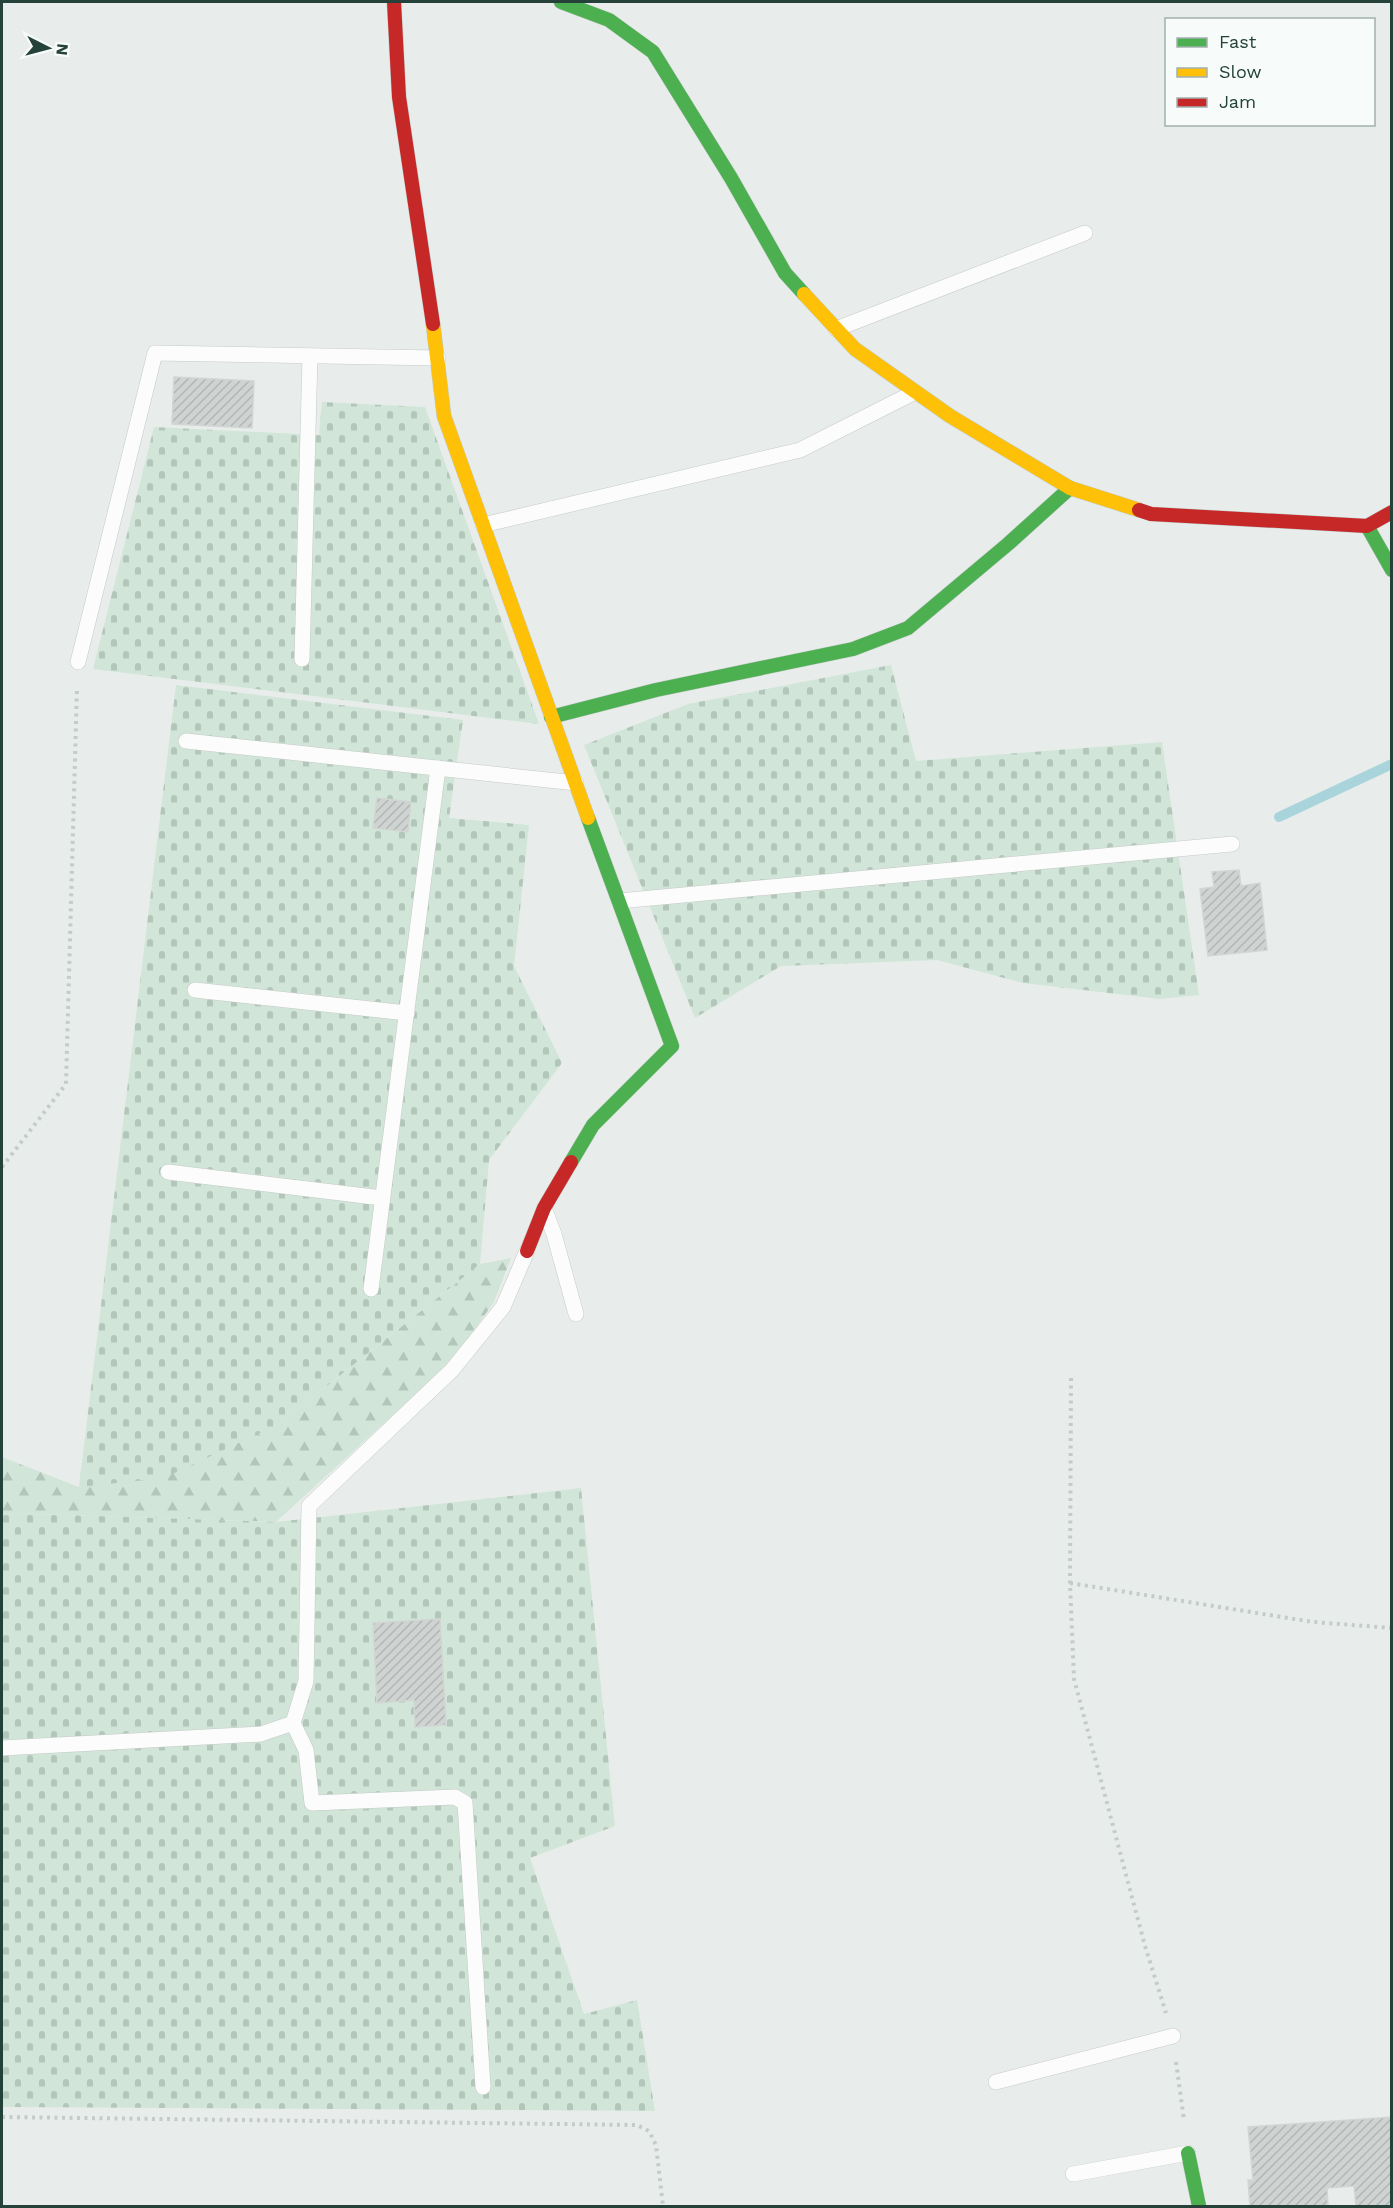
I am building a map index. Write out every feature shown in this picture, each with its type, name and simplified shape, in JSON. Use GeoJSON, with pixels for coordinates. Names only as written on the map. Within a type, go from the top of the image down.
{"type":"FeatureCollection","features":[{"type":"Feature","properties":{"kind":"street"},"geometry":{"type":"LineString","coordinates":[[394,2],[399,97],[438,358],[444,416],[551,717],[672,1046],[593,1125],[544,1208],[527,1251]]}},
{"type":"Feature","properties":{"kind":"street"},"geometry":{"type":"LineString","coordinates":[[561,2],[609,20],[652,52],[731,178],[785,273],[855,350],[950,416],[1070,488],[1151,514],[1367,526],[1392,512]]}},
{"type":"Feature","properties":{"kind":"street"},"geometry":{"type":"LineString","coordinates":[[551,717],[656,690],[853,649],[908,628],[1008,544],[1070,488]]}},
{"type":"Feature","properties":{"kind":"street"},"geometry":{"type":"LineString","coordinates":[[1367,526],[1392,570]]}},
{"type":"Feature","properties":{"kind":"street"},"geometry":{"type":"LineString","coordinates":[[1188,2153],[1199,2206]]}},
{"type":"Feature","properties":{"kind":"lane"},"geometry":{"type":"LineString","coordinates":[[836,329],[1085,233]]}},
{"type":"Feature","properties":{"kind":"lane"},"geometry":{"type":"LineString","coordinates":[[78,662],[155,353],[438,358]]}},
{"type":"Feature","properties":{"kind":"lane"},"geometry":{"type":"LineString","coordinates":[[302,659],[310,356]]}},
{"type":"Feature","properties":{"kind":"lane"},"geometry":{"type":"LineString","coordinates":[[483,525],[800,450],[915,392]]}},
{"type":"Feature","properties":{"kind":"lane"},"geometry":{"type":"LineString","coordinates":[[186,741],[576,783]]}},
{"type":"Feature","properties":{"kind":"lane"},"geometry":{"type":"LineString","coordinates":[[371,1289],[438,768]]}},
{"type":"Feature","properties":{"kind":"lane"},"geometry":{"type":"LineString","coordinates":[[619,901],[1232,844]]}},
{"type":"Feature","properties":{"kind":"lane"},"geometry":{"type":"LineString","coordinates":[[195,990],[406,1013]]}},
{"type":"Feature","properties":{"kind":"lane"},"geometry":{"type":"LineString","coordinates":[[168,1172],[382,1198]]}},
{"type":"Feature","properties":{"kind":"lane"},"geometry":{"type":"LineString","coordinates":[[544,1208],[554,1234],[576,1314]]}},
{"type":"Feature","properties":{"kind":"lane"},"geometry":{"type":"LineString","coordinates":[[483,2087],[465,1803],[455,1797],[312,1803],[306,1750],[293,1723],[306,1681],[309,1506],[452,1370],[503,1307],[527,1251]]}},
{"type":"Feature","properties":{"kind":"lane"},"geometry":{"type":"LineString","coordinates":[[2,1748],[261,1734],[293,1723]]}},
{"type":"Feature","properties":{"kind":"lane"},"geometry":{"type":"LineString","coordinates":[[996,2082],[1173,2036]]}},
{"type":"Feature","properties":{"kind":"lane"},"geometry":{"type":"LineString","coordinates":[[1073,2174],[1188,2153]]}},
{"type":"Feature","properties":{"kind":"path"},"geometry":{"type":"LineString","coordinates":[[2,1167],[66,1084],[78,662]]}},
{"type":"Feature","properties":{"kind":"path"},"geometry":{"type":"LineString","coordinates":[[1071,1378],[1070,1582],[1074,1679],[1145,1946],[1173,2036],[1188,2153]]}},
{"type":"Feature","properties":{"kind":"path"},"geometry":{"type":"LineString","coordinates":[[1070,1582],[1313,1622],[1392,1628]]}},
{"type":"Feature","properties":{"kind":"path"},"geometry":{"type":"LineString","coordinates":[[2,2117],[637,2125],[649,2131],[656,2145],[663,2206]]}},
{"type":"Feature","properties":{"kind":"green space"},"geometry":{"type":"Polygon","coordinates":[[[322,402],[425,407],[539,724],[93,669],[154,427],[319,435],[322,402]]]}},
{"type":"Feature","properties":{"kind":"green space"},"geometry":{"type":"Polygon","coordinates":[[[891,665],[916,761],[1162,742],[1199,995],[1160,999],[1023,983],[937,960],[781,966],[695,1018],[584,745],[688,704],[891,665]]]}},
{"type":"Feature","properties":{"kind":"green space"},"geometry":{"type":"Polygon","coordinates":[[[176,685],[463,720],[449,818],[529,825],[514,966],[562,1063],[489,1160],[480,1264],[279,1424],[164,1478],[79,1487],[176,685]]]}},
{"type":"Feature","properties":{"kind":"green space"},"geometry":{"type":"Polygon","coordinates":[[[511,1258],[494,1302],[453,1360],[276,1522],[2,1513],[2,1457],[79,1487],[279,1424],[480,1264],[511,1258]]]}},
{"type":"Feature","properties":{"kind":"green space"},"geometry":{"type":"Polygon","coordinates":[[[581,1488],[615,1826],[530,1858],[584,2014],[637,2000],[655,2111],[2,2107],[2,1513],[276,1522],[581,1488]]]}},
{"type":"Feature","properties":{"kind":"building"},"geometry":{"type":"Polygon","coordinates":[[[174,377],[254,381],[252,428],[172,424],[174,377]]]}},
{"type":"Feature","properties":{"kind":"building"},"geometry":{"type":"Polygon","coordinates":[[[377,798],[411,802],[408,832],[373,828],[377,798]]]}},
{"type":"Feature","properties":{"kind":"building"},"geometry":{"type":"Polygon","coordinates":[[[1239,870],[1241,886],[1260,883],[1267,950],[1208,956],[1200,889],[1214,887],[1212,872],[1239,870]]]}},
{"type":"Feature","properties":{"kind":"building"},"geometry":{"type":"Polygon","coordinates":[[[440,1619],[446,1725],[415,1727],[414,1700],[377,1703],[373,1623],[440,1619]]]}},
{"type":"Feature","properties":{"kind":"building"},"geometry":{"type":"Polygon","coordinates":[[[1392,2117],[1392,2206],[1356,2206],[1354,2186],[1327,2188],[1328,2206],[1250,2206],[1248,2180],[1253,2180],[1248,2127],[1392,2117]]]}},
{"type":"Feature","properties":{"kind":"waterway"},"geometry":{"type":"LineString","coordinates":[[1279,817],[1392,764]]}},
{"type":"Feature","properties":{"kind":"traffic: fast"},"geometry":{"type":"LineString","coordinates":[[561,2],[609,20],[653,52],[731,178],[785,273],[804,294]]}},
{"type":"Feature","properties":{"kind":"traffic: fast"},"geometry":{"type":"LineString","coordinates":[[551,717],[656,690],[853,649],[908,628],[1008,544],[1070,488]]}},
{"type":"Feature","properties":{"kind":"traffic: fast"},"geometry":{"type":"LineString","coordinates":[[1367,526],[1392,570]]}},
{"type":"Feature","properties":{"kind":"traffic: fast"},"geometry":{"type":"LineString","coordinates":[[571,1162],[593,1125],[672,1046],[588,818]]}},
{"type":"Feature","properties":{"kind":"traffic: fast"},"geometry":{"type":"LineString","coordinates":[[1188,2153],[1199,2206]]}},
{"type":"Feature","properties":{"kind":"traffic: slow"},"geometry":{"type":"LineString","coordinates":[[804,294],[855,349],[950,416],[1070,488],[1139,510]]}},
{"type":"Feature","properties":{"kind":"traffic: slow"},"geometry":{"type":"LineString","coordinates":[[433,324],[444,416],[588,818]]}},
{"type":"Feature","properties":{"kind":"traffic: jam"},"geometry":{"type":"LineString","coordinates":[[394,2],[399,97],[433,324]]}},
{"type":"Feature","properties":{"kind":"traffic: jam"},"geometry":{"type":"LineString","coordinates":[[1139,510],[1151,514],[1367,526],[1392,512]]}},
{"type":"Feature","properties":{"kind":"traffic: jam"},"geometry":{"type":"LineString","coordinates":[[527,1251],[544,1208],[571,1162]]}}]}
